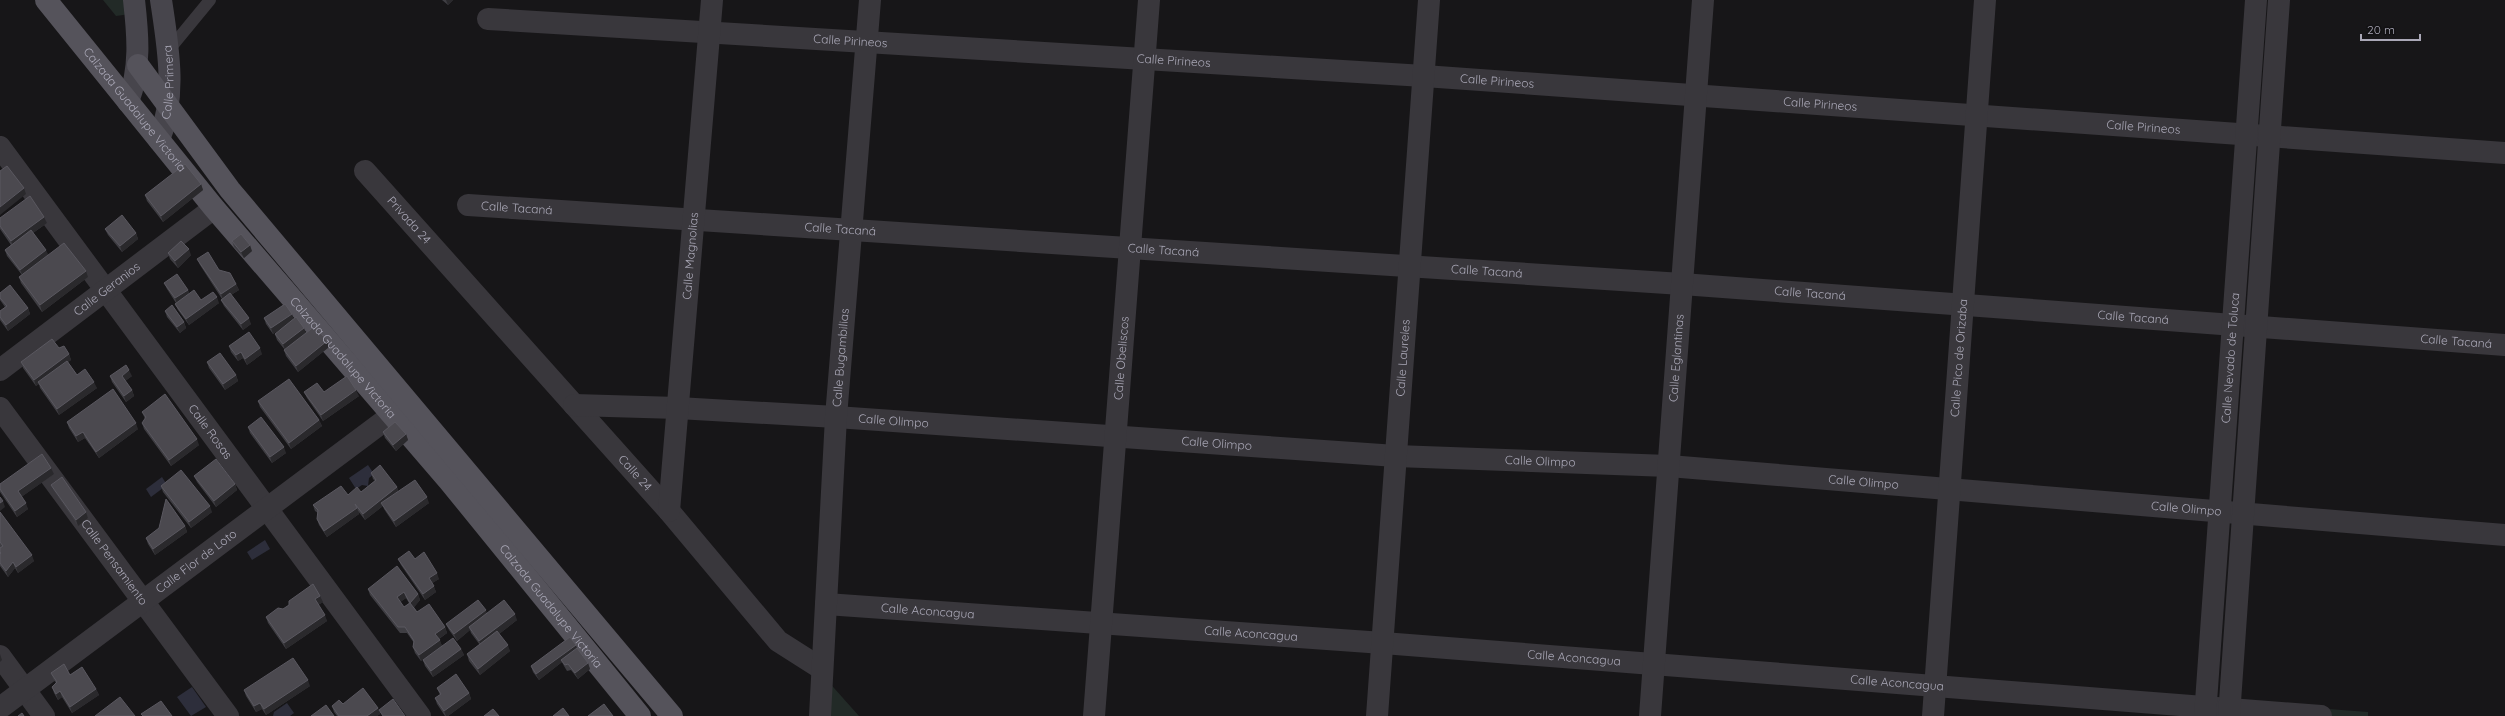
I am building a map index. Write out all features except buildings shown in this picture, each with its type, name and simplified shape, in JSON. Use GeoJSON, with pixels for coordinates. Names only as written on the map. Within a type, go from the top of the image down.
{"type":"FeatureCollection","features":[{"type":"Feature","properties":{"kind":"main road","name":"Calzada Guadalupe Victoria"},"geometry":{"type":"LineString","coordinates":[[46,0],[214,208],[454,487],[640,716]]}},
{"type":"Feature","properties":{"kind":"main road"},"geometry":{"type":"LineString","coordinates":[[128,102],[138,65],[134,0]]}},
{"type":"Feature","properties":{"kind":"main road","name":"Calle Primera"},"geometry":{"type":"LineString","coordinates":[[159,140],[167,119],[169,105],[168,51],[161,0]]}},
{"type":"Feature","properties":{"kind":"main road","name":"Calzada Guadalupe Victoria"},"geometry":{"type":"LineString","coordinates":[[138,65],[169,105],[230,190],[672,716]]}},
{"type":"Feature","properties":{"kind":"street","name":"Calle Magnolias"},"geometry":{"type":"LineString","coordinates":[[669,511],[712,0]]}},
{"type":"Feature","properties":{"kind":"street","name":"Calle Bugambilias"},"geometry":{"type":"LineString","coordinates":[[820,716],[836,418],[870,0]]}},
{"type":"Feature","properties":{"kind":"street","name":"Calle Obeliscos"},"geometry":{"type":"LineString","coordinates":[[1094,716],[1149,0]]}},
{"type":"Feature","properties":{"kind":"street","name":"Calle Laureles"},"geometry":{"type":"LineString","coordinates":[[1377,716],[1429,0]]}},
{"type":"Feature","properties":{"kind":"street","name":"Calle Eglantinas"},"geometry":{"type":"LineString","coordinates":[[1650,716],[1703,0]]}},
{"type":"Feature","properties":{"kind":"street","name":"Calle Pico de Orizaba"},"geometry":{"type":"LineString","coordinates":[[1933,716],[1985,0]]}},
{"type":"Feature","properties":{"kind":"street","name":"Calle Nevado de Toluca"},"geometry":{"type":"LineString","coordinates":[[2206,712],[2256,0]]}},
{"type":"Feature","properties":{"kind":"street","name":"Calle Nevado de Toluca"},"geometry":{"type":"LineString","coordinates":[[2229,712],[2279,0]]}},
{"type":"Feature","properties":{"kind":"street","name":"Calle Pirineos"},"geometry":{"type":"LineString","coordinates":[[488,19],[1424,76],[2505,152]]}},
{"type":"Feature","properties":{"kind":"street","name":"Calle Rosas"},"geometry":{"type":"LineString","coordinates":[[0,147],[420,716]]}},
{"type":"Feature","properties":{"kind":"street","name":"Privada 24"},"geometry":{"type":"LineString","coordinates":[[365,171],[453,269]]}},
{"type":"Feature","properties":{"kind":"street","name":"Calle Tacaná"},"geometry":{"type":"LineString","coordinates":[[468,205],[1410,268],[1682,284],[2505,345]]}},
{"type":"Feature","properties":{"kind":"street","name":"Calle Geranios"},"geometry":{"type":"LineString","coordinates":[[0,370],[214,208]]}},
{"type":"Feature","properties":{"kind":"street","name":"Calle 24"},"geometry":{"type":"LineString","coordinates":[[453,269],[669,511],[778,641],[822,669]]}},
{"type":"Feature","properties":{"kind":"street","name":"Calle Olimpo"},"geometry":{"type":"LineString","coordinates":[[574,405],[678,408],[1396,456],[1669,466],[2505,535]]}},
{"type":"Feature","properties":{"kind":"street","name":"Calle Pensamiento"},"geometry":{"type":"LineString","coordinates":[[0,408],[228,716]]}},
{"type":"Feature","properties":{"kind":"street","name":"Calle Flor de Loto"},"geometry":{"type":"LineString","coordinates":[[0,708],[392,415]]}},
{"type":"Feature","properties":{"kind":"street","name":"Calle Aconcagua"},"geometry":{"type":"LineString","coordinates":[[826,604],[1383,643],[1654,664],[1935,686],[2206,712],[2321,716]]}},
{"type":"Feature","properties":{"kind":"street"},"geometry":{"type":"LineString","coordinates":[[0,656],[44,716]]}},
{"type":"Feature","properties":{"kind":"lane"},"geometry":{"type":"LineString","coordinates":[[168,51],[210,0]]}},
{"type":"Feature","properties":{"kind":"shaded area"},"geometry":{"type":"Polygon","coordinates":[[[103,0],[135,0],[137,13],[116,16],[103,0]]]}},
{"type":"Feature","properties":{"kind":"shaded area"},"geometry":{"type":"Polygon","coordinates":[[[826,679],[859,716],[823,716],[826,679]]]}},
{"type":"Feature","properties":{"kind":"shaded area"},"geometry":{"type":"Polygon","coordinates":[[[2235,702],[2368,712],[2368,716],[2234,716],[2235,702]]]}},
{"type":"Feature","properties":{"kind":"water"},"geometry":{"type":"Polygon","coordinates":[[[368,465],[374,474],[369,478],[368,486],[362,485],[356,489],[349,478],[368,465]]]}},
{"type":"Feature","properties":{"kind":"water"},"geometry":{"type":"Polygon","coordinates":[[[162,477],[167,485],[151,497],[146,489],[162,477]]]}},
{"type":"Feature","properties":{"kind":"water"},"geometry":{"type":"Polygon","coordinates":[[[265,540],[270,549],[252,560],[247,552],[265,540]]]}},
{"type":"Feature","properties":{"kind":"water"},"geometry":{"type":"Polygon","coordinates":[[[192,687],[206,707],[191,716],[177,697],[192,687]]]}},
{"type":"Feature","properties":{"kind":"water"},"geometry":{"type":"Polygon","coordinates":[[[287,703],[294,713],[290,716],[273,716],[274,712],[287,703]]]}}]}
